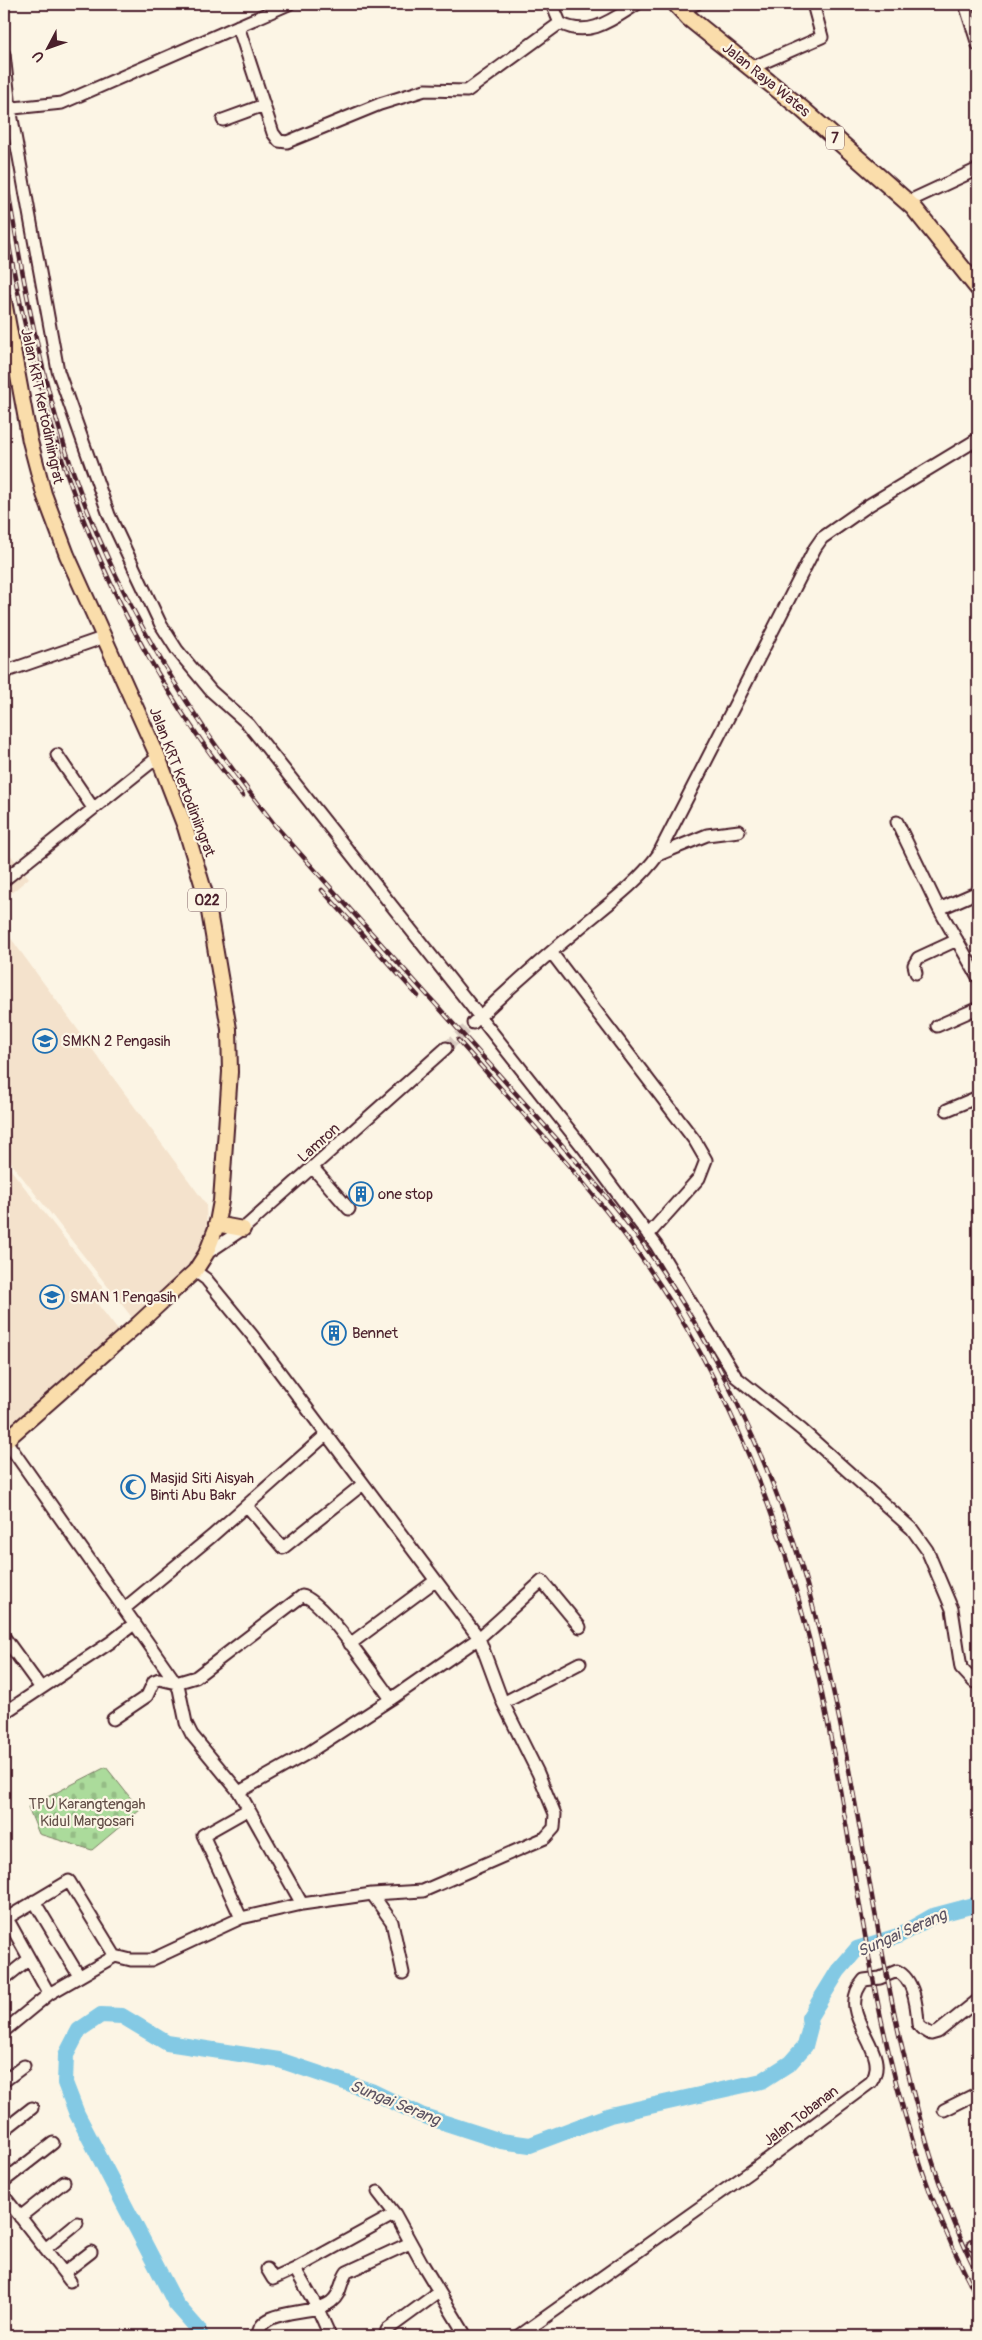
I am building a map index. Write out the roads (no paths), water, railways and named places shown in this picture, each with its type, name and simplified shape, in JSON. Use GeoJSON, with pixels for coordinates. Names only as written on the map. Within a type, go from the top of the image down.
{"type":"FeatureCollection","features":[{"type":"Feature","properties":{"kind":"highway","name":"Jalan Raya Wates"},"geometry":{"type":"LineString","coordinates":[[684,6],[751,68],[802,109],[908,202],[978,288]]}},
{"type":"Feature","properties":{"kind":"main road","name":"Jalan KRT Kertodiniingrat"},"geometry":{"type":"LineString","coordinates":[[4,301],[30,441],[44,494],[67,555],[158,757],[185,826],[207,900],[229,1029],[230,1072],[221,1201],[206,1254],[195,1271],[44,1408],[4,1440]]}},
{"type":"Feature","properties":{"kind":"main road"},"geometry":{"type":"LineString","coordinates":[[216,1224],[243,1229]]}},
{"type":"Feature","properties":{"kind":"street"},"geometry":{"type":"LineString","coordinates":[[7,108],[62,103],[290,4]]}},
{"type":"Feature","properties":{"kind":"street"},"geometry":{"type":"LineString","coordinates":[[552,4],[560,23],[581,30],[592,29],[637,4]]}},
{"type":"Feature","properties":{"kind":"street"},"geometry":{"type":"LineString","coordinates":[[751,68],[822,37],[813,4]]}},
{"type":"Feature","properties":{"kind":"street"},"geometry":{"type":"LineString","coordinates":[[965,4],[978,45]]}},
{"type":"Feature","properties":{"kind":"street"},"geometry":{"type":"LineString","coordinates":[[238,26],[273,133],[279,141],[287,142],[380,104],[425,90],[467,91],[560,23]]}},
{"type":"Feature","properties":{"kind":"street"},"geometry":{"type":"LineString","coordinates":[[4,54],[7,108],[58,372],[109,515],[161,625],[196,674],[248,724],[477,1019],[648,1235],[736,1377],[802,1430],[912,1529],[928,1550],[952,1609],[961,1668],[974,1682],[978,1682]]}},
{"type":"Feature","properties":{"kind":"street"},"geometry":{"type":"LineString","coordinates":[[223,120],[264,105]]}},
{"type":"Feature","properties":{"kind":"street"},"geometry":{"type":"LineString","coordinates":[[908,202],[978,169]]}},
{"type":"Feature","properties":{"kind":"street"},"geometry":{"type":"LineString","coordinates":[[477,1019],[551,952],[624,891],[658,855],[815,548],[822,538],[869,504],[978,439]]}},
{"type":"Feature","properties":{"kind":"street"},"geometry":{"type":"LineString","coordinates":[[4,672],[105,637]]}},
{"type":"Feature","properties":{"kind":"street"},"geometry":{"type":"LineString","coordinates":[[57,755],[93,808]]}},
{"type":"Feature","properties":{"kind":"street"},"geometry":{"type":"LineString","coordinates":[[4,880],[158,757]]}},
{"type":"Feature","properties":{"kind":"street"},"geometry":{"type":"LineString","coordinates":[[897,822],[939,909],[978,977]]}},
{"type":"Feature","properties":{"kind":"street"},"geometry":{"type":"LineString","coordinates":[[658,855],[707,836],[739,831]]}},
{"type":"Feature","properties":{"kind":"street"},"geometry":{"type":"LineString","coordinates":[[939,909],[978,892]]}},
{"type":"Feature","properties":{"kind":"street"},"geometry":{"type":"LineString","coordinates":[[916,973],[914,965],[918,958],[957,940]]}},
{"type":"Feature","properties":{"kind":"street"},"geometry":{"type":"LineString","coordinates":[[551,952],[695,1141],[706,1160],[700,1178],[648,1235]]}},
{"type":"Feature","properties":{"kind":"street"},"geometry":{"type":"LineString","coordinates":[[937,1026],[978,1008]]}},
{"type":"Feature","properties":{"kind":"street","name":"Lamron"},"geometry":{"type":"LineString","coordinates":[[206,1254],[243,1229],[446,1048]]}},
{"type":"Feature","properties":{"kind":"street"},"geometry":{"type":"LineString","coordinates":[[947,1110],[978,1096]]}},
{"type":"Feature","properties":{"kind":"street"},"geometry":{"type":"LineString","coordinates":[[313,1168],[348,1209]]}},
{"type":"Feature","properties":{"kind":"street"},"geometry":{"type":"LineString","coordinates":[[4,2031],[49,1994],[115,1956],[140,1961],[159,1958],[241,1918],[302,1904],[372,1894],[423,1891],[545,1838],[554,1828],[555,1814],[552,1805],[503,1702],[478,1638],[252,1335],[206,1279],[195,1271]]}},
{"type":"Feature","properties":{"kind":"street"},"geometry":{"type":"LineString","coordinates":[[125,1608],[247,1506],[327,1434]]}},
{"type":"Feature","properties":{"kind":"street"},"geometry":{"type":"LineString","coordinates":[[4,1440],[136,1623],[176,1683],[183,1701],[186,1723],[192,1735],[239,1792],[302,1904]]}},
{"type":"Feature","properties":{"kind":"street"},"geometry":{"type":"LineString","coordinates":[[247,1506],[283,1548],[363,1484]]}},
{"type":"Feature","properties":{"kind":"street"},"geometry":{"type":"LineString","coordinates":[[350,1644],[435,1581]]}},
{"type":"Feature","properties":{"kind":"street"},"geometry":{"type":"LineString","coordinates":[[239,1792],[308,1753],[391,1699],[478,1638],[542,1581],[580,1627]]}},
{"type":"Feature","properties":{"kind":"street"},"geometry":{"type":"LineString","coordinates":[[113,1718],[147,1696],[154,1681],[159,1679],[176,1683],[196,1677],[302,1596],[308,1596],[314,1600],[391,1699]]}},
{"type":"Feature","properties":{"kind":"street"},"geometry":{"type":"LineString","coordinates":[[4,1713],[111,1642],[136,1623]]}},
{"type":"Feature","properties":{"kind":"street"},"geometry":{"type":"LineString","coordinates":[[4,1636],[42,1688]]}},
{"type":"Feature","properties":{"kind":"street"},"geometry":{"type":"LineString","coordinates":[[503,1702],[580,1663]]}},
{"type":"Feature","properties":{"kind":"street"},"geometry":{"type":"LineString","coordinates":[[241,1918],[203,1834],[249,1809]]}},
{"type":"Feature","properties":{"kind":"street"},"geometry":{"type":"LineString","coordinates":[[49,1994],[6,1923],[34,1901],[69,1880],[115,1956]]}},
{"type":"Feature","properties":{"kind":"street"},"geometry":{"type":"LineString","coordinates":[[372,1894],[392,1922],[403,1973]]}},
{"type":"Feature","properties":{"kind":"street"},"geometry":{"type":"LineString","coordinates":[[34,1901],[79,1976]]}},
{"type":"Feature","properties":{"kind":"street"},"geometry":{"type":"LineString","coordinates":[[4,1979],[29,1959]]}},
{"type":"Feature","properties":{"kind":"street","name":"Jalan Tobanan"},"geometry":{"type":"LineString","coordinates":[[519,2336],[757,2167],[871,2082],[876,2074],[877,2062],[857,2016],[854,1998],[858,1987],[864,1980],[880,1978],[897,1971],[902,1973],[910,1986],[918,2024],[931,2034],[938,2032],[978,2000]]}},
{"type":"Feature","properties":{"kind":"street"},"geometry":{"type":"LineString","coordinates":[[4,2081],[24,2066]]}},
{"type":"Feature","properties":{"kind":"street"},"geometry":{"type":"LineString","coordinates":[[944,2110],[978,2093]]}},
{"type":"Feature","properties":{"kind":"street"},"geometry":{"type":"LineString","coordinates":[[4,2130],[32,2108]]}},
{"type":"Feature","properties":{"kind":"street"},"geometry":{"type":"LineString","coordinates":[[4,2181],[53,2143]]}},
{"type":"Feature","properties":{"kind":"street"},"geometry":{"type":"LineString","coordinates":[[20,2217],[64,2182]]}},
{"type":"Feature","properties":{"kind":"street"},"geometry":{"type":"LineString","coordinates":[[378,2192],[395,2214],[410,2243],[466,2336]]}},
{"type":"Feature","properties":{"kind":"street"},"geometry":{"type":"LineString","coordinates":[[4,2196],[67,2277],[91,2252]]}},
{"type":"Feature","properties":{"kind":"street"},"geometry":{"type":"LineString","coordinates":[[266,2269],[273,2279],[295,2269],[395,2214]]}},
{"type":"Feature","properties":{"kind":"street"},"geometry":{"type":"LineString","coordinates":[[45,2249],[76,2223]]}},
{"type":"Feature","properties":{"kind":"street"},"geometry":{"type":"LineString","coordinates":[[258,2336],[261,2325],[271,2318],[318,2309],[337,2297],[347,2272],[410,2243]]}},
{"type":"Feature","properties":{"kind":"street"},"geometry":{"type":"LineString","coordinates":[[295,2269],[318,2309],[330,2336]]}},
{"type":"Feature","properties":{"kind":"street"},"geometry":{"type":"LineString","coordinates":[[385,2336],[387,2330],[439,2292]]}},
{"type":"Feature","properties":{"kind":"waterway","name":"Sungai Serang"},"geometry":{"type":"LineString","coordinates":[[201,2336],[198,2329],[176,2304],[77,2114],[65,2083],[66,2055],[79,2030],[101,2015],[122,2016],[167,2043],[279,2060],[371,2091],[421,2115],[501,2141],[530,2145],[610,2115],[762,2081],[790,2063],[805,2046],[810,2027],[809,2018],[838,1971],[857,1949],[898,1936],[933,1916],[978,1904]]}},
{"type":"Feature","properties":{"kind":"tunnel"},"geometry":{"type":"LineString","coordinates":[[446,1048],[473,1023]]}},
{"type":"Feature","properties":{"kind":"railway"},"geometry":{"type":"LineString","coordinates":[[4,166],[33,326],[48,390],[75,476],[119,582],[174,682],[239,778],[274,824],[557,1140],[629,1225],[670,1283],[693,1321],[715,1360],[756,1444],[789,1527],[818,1626],[844,1743],[900,2039],[923,2129],[952,2218],[978,2275]]}},
{"type":"Feature","properties":{"kind":"railway"},"geometry":{"type":"LineString","coordinates":[[4,216],[19,295],[37,373],[59,449],[85,523],[116,595],[152,664],[195,731],[243,796]]}},
{"type":"Feature","properties":{"kind":"railway"},"geometry":{"type":"LineString","coordinates":[[322,890],[418,996]]}},
{"type":"Feature","properties":{"kind":"railway"},"geometry":{"type":"LineString","coordinates":[[458,1040],[573,1171],[638,1253],[670,1301],[699,1351],[726,1403],[750,1457],[771,1512],[789,1568],[819,1680],[876,1995],[894,2074],[916,2150],[943,2225],[978,2298]]}},
{"type":"Feature","properties":{"kind":"place","name":"SMKN 2 Pengasih"},"geometry":{"type":"Point","coordinates":[45,1041]}},
{"type":"Feature","properties":{"kind":"place","name":"one stop"},"geometry":{"type":"Point","coordinates":[361,1194]}},
{"type":"Feature","properties":{"kind":"place","name":"SMAN 1 Pengasih"},"geometry":{"type":"Point","coordinates":[52,1297]}},
{"type":"Feature","properties":{"kind":"place","name":"Bennet"},"geometry":{"type":"Point","coordinates":[334,1333]}},
{"type":"Feature","properties":{"kind":"place","name":"Masjid Siti Aisyah Binti Abu Bakr"},"geometry":{"type":"Point","coordinates":[133,1487]}},
{"type":"Feature","properties":{"kind":"park label","name":"TPU Karangtengah Kidul Margosari"},"geometry":{"type":"Point","coordinates":[87,1812]}}]}
